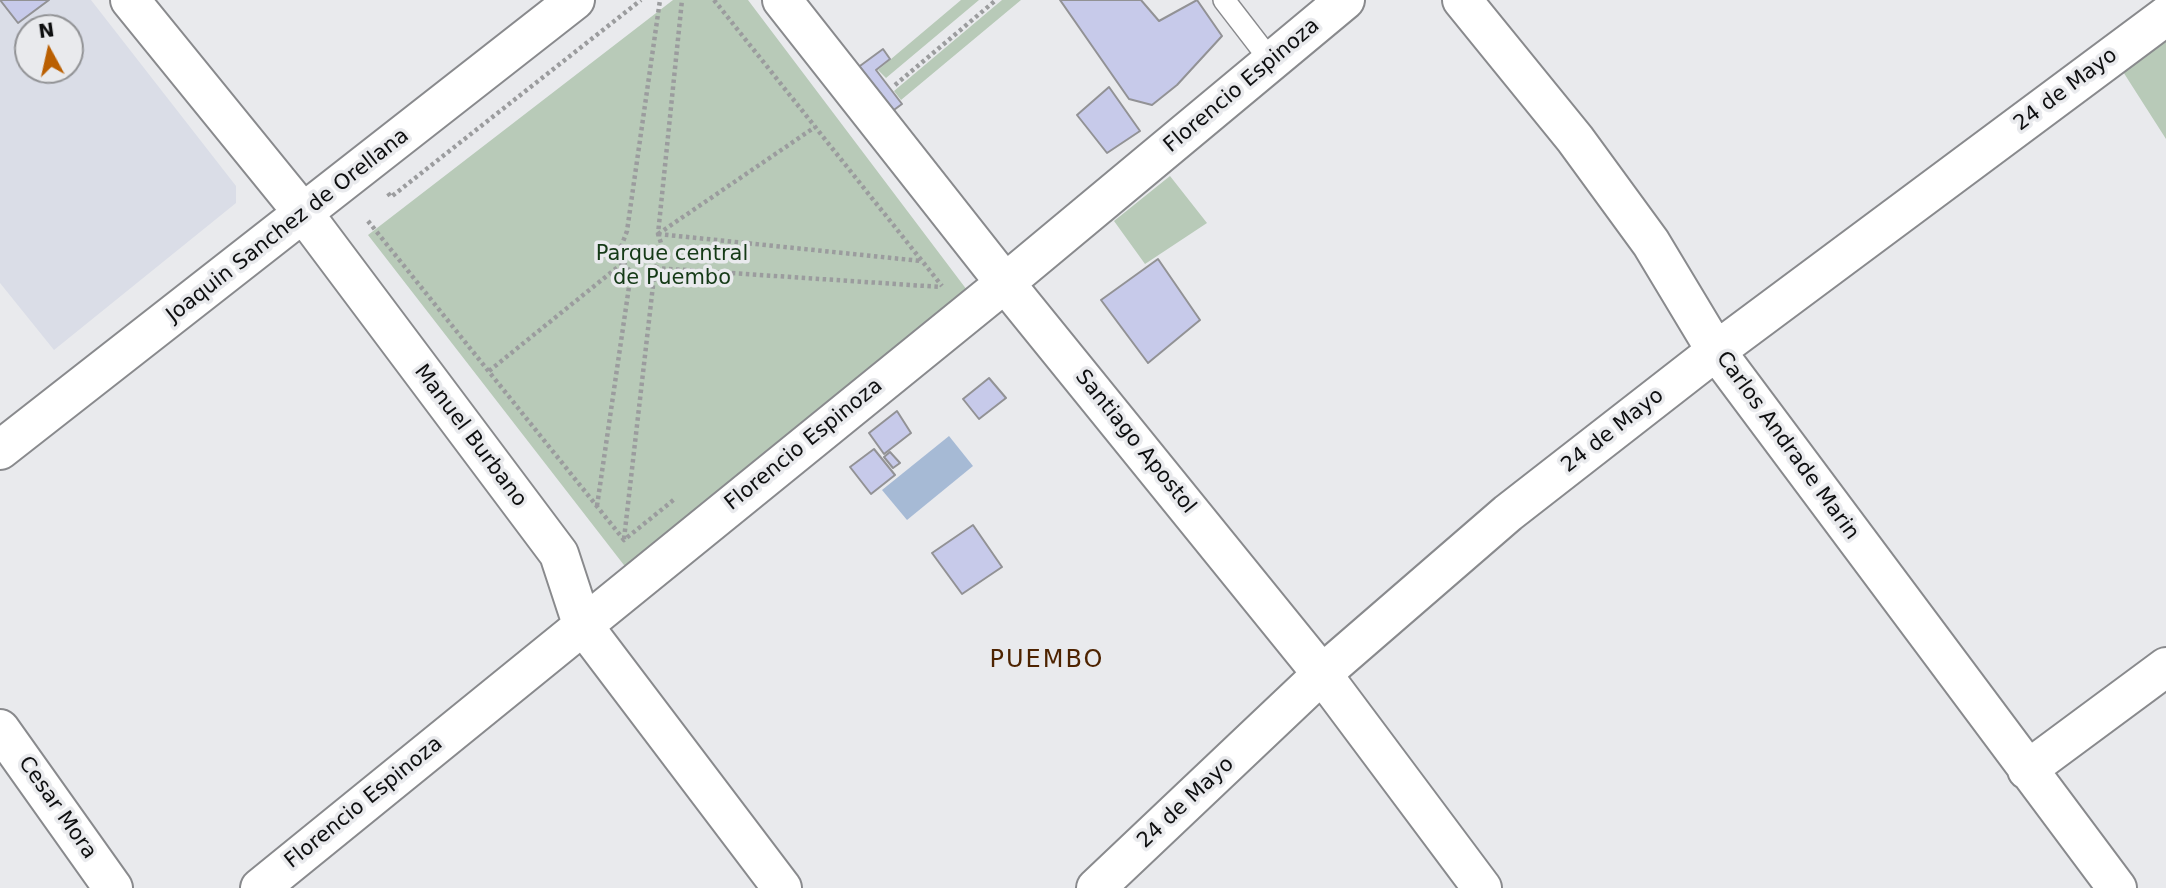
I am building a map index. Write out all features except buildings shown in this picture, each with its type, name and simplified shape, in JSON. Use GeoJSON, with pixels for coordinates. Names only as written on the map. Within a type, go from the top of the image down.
{"type":"FeatureCollection","features":[{"type":"Feature","properties":{"kind":"street","name":"Manuel Burbano"},"geometry":{"type":"LineString","coordinates":[[130,0],[304,214],[559,554],[582,624],[782,888]]}},
{"type":"Feature","properties":{"kind":"street","name":"Joaquin Sanchez de Orellana"},"geometry":{"type":"LineString","coordinates":[[0,450],[575,0]]}},
{"type":"Feature","properties":{"kind":"street","name":"Santiago Apostol"},"geometry":{"type":"LineString","coordinates":[[782,0],[1005,283],[1322,674],[1482,888]]}},
{"type":"Feature","properties":{"kind":"street","name":"Florencio Espinoza"},"geometry":{"type":"LineString","coordinates":[[260,888],[1005,283],[1345,0]]}},
{"type":"Feature","properties":{"kind":"street","name":"Carlos Andrade Marin"},"geometry":{"type":"LineString","coordinates":[[1462,0],[1576,139],[1651,243],[1716,351],[2026,770],[2117,888]]}},
{"type":"Feature","properties":{"kind":"street","name":"24 de Mayo"},"geometry":{"type":"LineString","coordinates":[[1096,888],[1322,674],[1508,513],[1716,351],[2166,16]]}},
{"type":"Feature","properties":{"kind":"street"},"geometry":{"type":"LineString","coordinates":[[2026,770],[2166,667]]}},
{"type":"Feature","properties":{"kind":"street","name":"Cesar Mora"},"geometry":{"type":"LineString","coordinates":[[0,729],[113,888]]}},
{"type":"Feature","properties":{"kind":"lane"},"geometry":{"type":"LineString","coordinates":[[1224,0],[1271,61]]}},
{"type":"Feature","properties":{"kind":"path"},"geometry":{"type":"LineString","coordinates":[[597,506],[631,273],[618,255],[627,231],[660,0]]}},
{"type":"Feature","properties":{"kind":"path"},"geometry":{"type":"LineString","coordinates":[[624,540],[655,268],[664,252],[658,234],[682,0]]}},
{"type":"Feature","properties":{"kind":"path"},"geometry":{"type":"LineString","coordinates":[[714,0],[943,287]]}},
{"type":"Feature","properties":{"kind":"path"},"geometry":{"type":"LineString","coordinates":[[867,108],[996,0]]}},
{"type":"Feature","properties":{"kind":"path"},"geometry":{"type":"LineString","coordinates":[[658,234],[815,127]]}},
{"type":"Feature","properties":{"kind":"path"},"geometry":{"type":"LineString","coordinates":[[368,220],[624,540]]}},
{"type":"Feature","properties":{"kind":"path"},"geometry":{"type":"LineString","coordinates":[[658,234],[922,261]]}},
{"type":"Feature","properties":{"kind":"path"},"geometry":{"type":"LineString","coordinates":[[489,371],[624,262]]}},
{"type":"Feature","properties":{"kind":"path"},"geometry":{"type":"LineString","coordinates":[[655,268],[943,287]]}},
{"type":"Feature","properties":{"kind":"path"},"geometry":{"type":"LineString","coordinates":[[932,296],[943,287]]}},
{"type":"Feature","properties":{"kind":"path"},"geometry":{"type":"LineString","coordinates":[[624,540],[688,489]]}},
{"type":"Feature","properties":{"kind":"shaded area"},"geometry":{"type":"Polygon","coordinates":[[[0,0],[91,0],[236,186],[236,203],[54,350],[0,283],[0,0]]]}},
{"type":"Feature","properties":{"kind":"green space","name":"Parque central de Puembo"},"geometry":{"type":"Polygon","coordinates":[[[673,0],[748,0],[973,298],[627,569],[368,235],[673,0]]]}},
{"type":"Feature","properties":{"kind":"green space"},"geometry":{"type":"Polygon","coordinates":[[[961,0],[979,0],[886,78],[878,70],[961,0]]]}},
{"type":"Feature","properties":{"kind":"green space"},"geometry":{"type":"Polygon","coordinates":[[[1002,0],[1021,0],[901,100],[894,91],[1002,0]]]}},
{"type":"Feature","properties":{"kind":"green space"},"geometry":{"type":"Polygon","coordinates":[[[2166,31],[2166,139],[2120,67],[2166,31]]]}},
{"type":"Feature","properties":{"kind":"green space"},"geometry":{"type":"Polygon","coordinates":[[[1170,176],[1207,223],[1145,264],[1114,221],[1170,176]]]}},
{"type":"Feature","properties":{"kind":"water"},"geometry":{"type":"Polygon","coordinates":[[[949,436],[973,466],[907,520],[882,490],[949,436]]]}},
{"type":"Feature","properties":{"kind":"district","name":"PUEMBO"},"geometry":{"type":"Point","coordinates":[1047,661]}}]}
